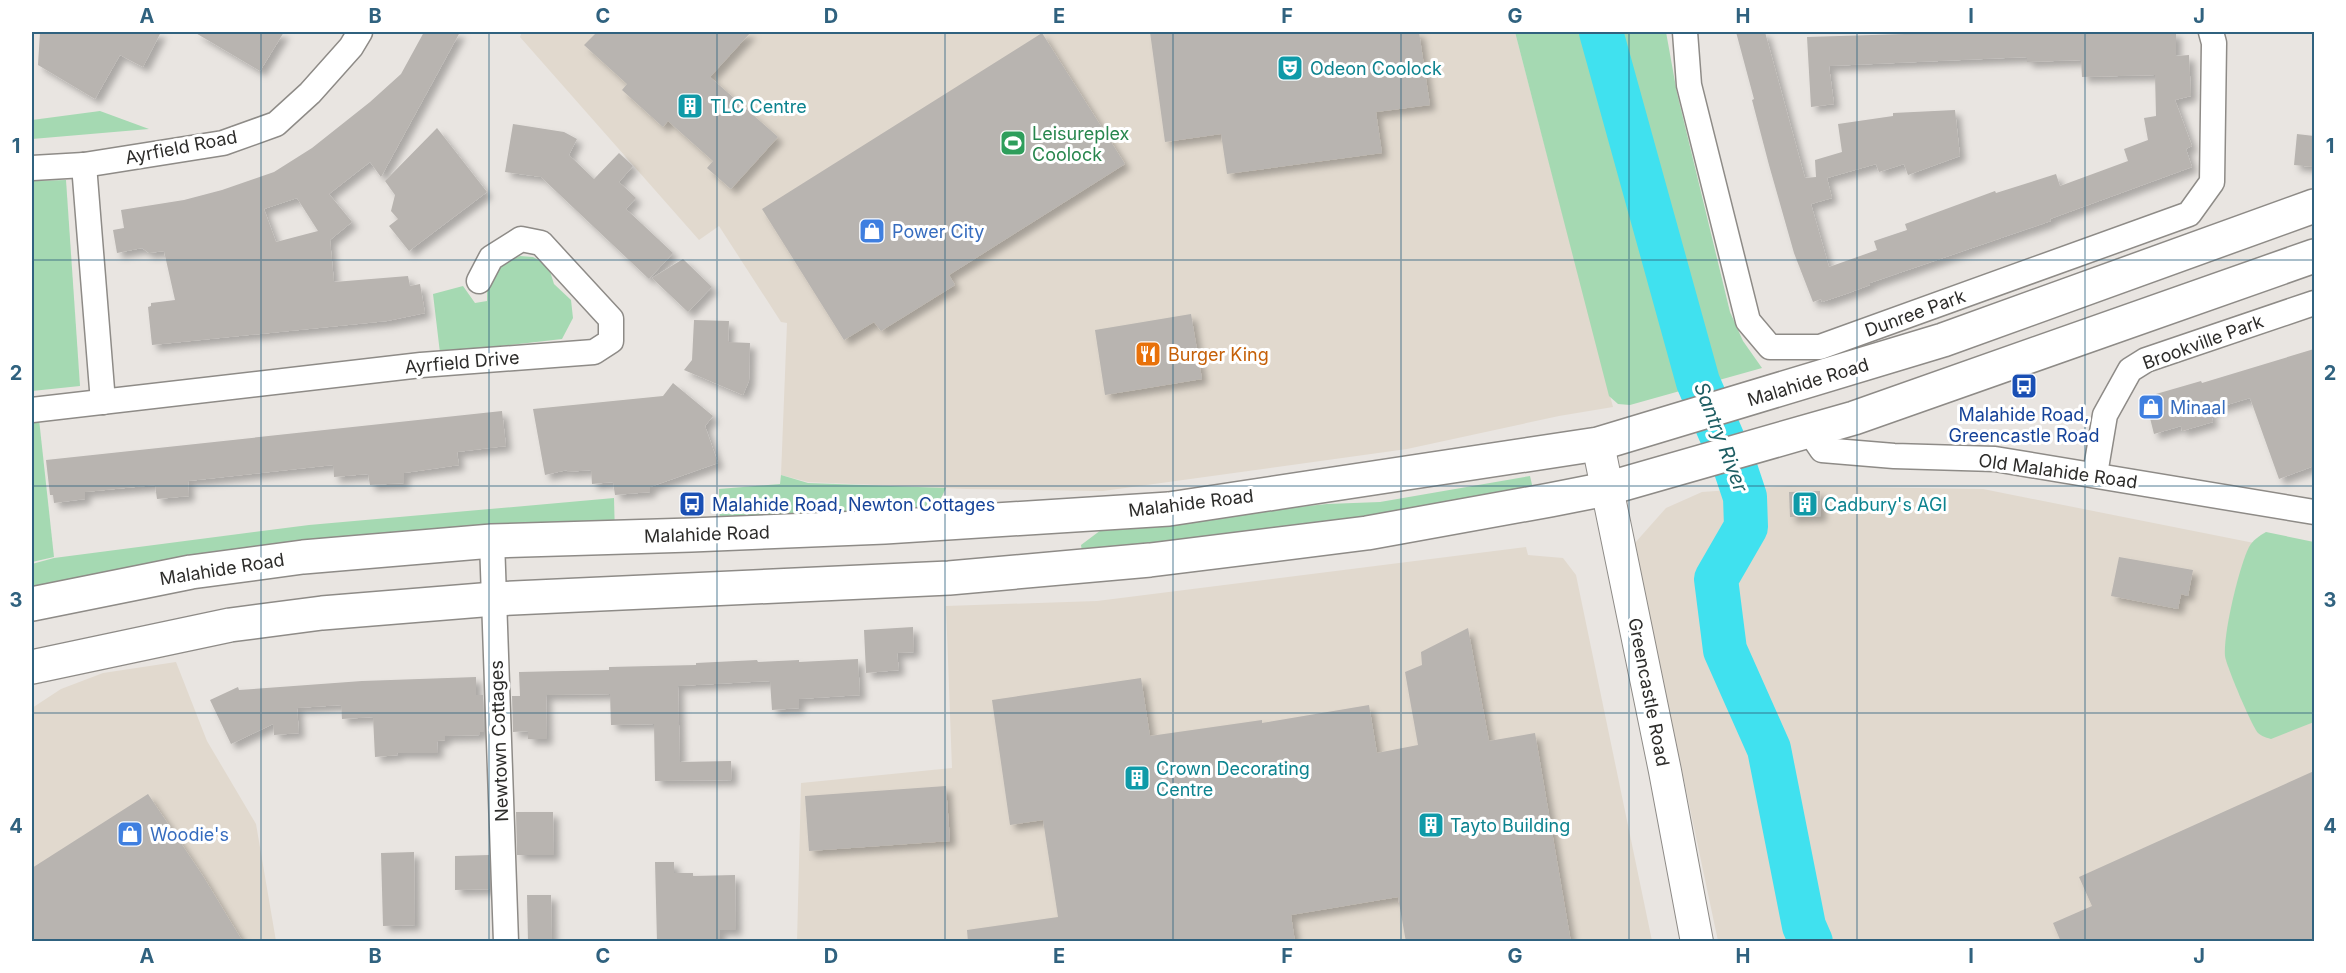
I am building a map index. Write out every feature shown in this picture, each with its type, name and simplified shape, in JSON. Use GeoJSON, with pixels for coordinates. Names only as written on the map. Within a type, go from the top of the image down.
{"type":"FeatureCollection","features":[{"type":"Feature","properties":{"kind":"main road","name":"Malahide Road"},"geometry":{"type":"LineString","coordinates":[[32,604],[191,572],[303,557],[492,541],[691,536],[1169,509],[1598,444],[1943,340],[2314,206]]}},
{"type":"Feature","properties":{"kind":"main road"},"geometry":{"type":"LineString","coordinates":[[41,666],[147,641],[242,623],[322,613],[494,599],[949,578],[1150,560],[1366,532],[1606,489],[1809,431],[1970,379],[2314,256]]}},
{"type":"Feature","properties":{"kind":"main road"},"geometry":{"type":"LineString","coordinates":[[1044,517],[1045,569]]}},
{"type":"Feature","properties":{"kind":"street","name":"Ayrfield Road"},"geometry":{"type":"LineString","coordinates":[[32,168],[84,165],[223,143],[276,124],[310,93],[351,47],[360,32]]}},
{"type":"Feature","properties":{"kind":"street","name":"Dunree Park"},"geometry":{"type":"LineString","coordinates":[[1685,32],[1689,85],[1748,321],[1770,347],[1820,347],[2189,214],[2212,182],[2214,43],[2211,32]]}},
{"type":"Feature","properties":{"kind":"street"},"geometry":{"type":"LineString","coordinates":[[84,165],[103,402]]}},
{"type":"Feature","properties":{"kind":"street","name":"Ayrfield Drive"},"geometry":{"type":"LineString","coordinates":[[32,410],[421,365],[594,352],[611,341],[611,320],[541,243],[521,239],[491,258],[479,281]]}},
{"type":"Feature","properties":{"kind":"street","name":"Brookville Park"},"geometry":{"type":"LineString","coordinates":[[2095,474],[2105,415],[2130,370],[2146,360],[2314,303]]}},
{"type":"Feature","properties":{"kind":"street","name":"Old Malahide Road"},"geometry":{"type":"LineString","coordinates":[[1809,431],[1822,450],[1894,456],[1995,459],[2314,512]]}},
{"type":"Feature","properties":{"kind":"street","name":"Greencastle Road"},"geometry":{"type":"LineString","coordinates":[[1598,444],[1697,942]]}},
{"type":"Feature","properties":{"kind":"street","name":"Newtown Cottages"},"geometry":{"type":"LineString","coordinates":[[492,541],[506,942]]}},
{"type":"Feature","properties":{"kind":"shaded area"},"geometry":{"type":"Polygon","coordinates":[[[522,32],[1515,32],[1613,407],[1559,416],[1407,449],[1103,491],[966,489],[808,482],[781,475],[787,323],[781,322],[719,226],[699,240],[520,37],[522,32]]]}},
{"type":"Feature","properties":{"kind":"shaded area"},"geometry":{"type":"Polygon","coordinates":[[[1788,486],[1983,489],[2314,555],[2314,941],[1718,941],[1634,544],[1666,508],[1702,492],[1788,486]]]}},
{"type":"Feature","properties":{"kind":"shaded area"},"geometry":{"type":"Polygon","coordinates":[[[1526,547],[1528,555],[1563,558],[1576,575],[1652,941],[797,942],[801,783],[952,768],[946,606],[1097,601],[1526,547]]]}},
{"type":"Feature","properties":{"kind":"shaded area"},"geometry":{"type":"Polygon","coordinates":[[[176,662],[207,741],[256,824],[276,941],[32,942],[32,708],[61,689],[103,673],[176,662]]]}},
{"type":"Feature","properties":{"kind":"green space"},"geometry":{"type":"Polygon","coordinates":[[[1515,32],[1666,32],[1677,93],[1730,312],[1743,341],[1762,368],[1630,405],[1618,404],[1609,396],[1515,32]]]}},
{"type":"Feature","properties":{"kind":"green space"},"geometry":{"type":"Polygon","coordinates":[[[100,111],[149,129],[32,139],[32,120],[100,111]]]}},
{"type":"Feature","properties":{"kind":"green space"},"geometry":{"type":"Polygon","coordinates":[[[66,180],[80,386],[32,391],[32,181],[66,180]]]}},
{"type":"Feature","properties":{"kind":"green space"},"geometry":{"type":"Polygon","coordinates":[[[520,256],[533,257],[548,265],[554,284],[571,300],[573,318],[562,339],[440,353],[433,294],[463,286],[475,303],[487,301],[487,280],[497,267],[520,256]]]}},
{"type":"Feature","properties":{"kind":"green space"},"geometry":{"type":"Polygon","coordinates":[[[32,410],[38,410],[54,557],[32,562],[32,410]]]}},
{"type":"Feature","properties":{"kind":"green space"},"geometry":{"type":"Polygon","coordinates":[[[781,475],[808,483],[946,488],[928,525],[720,533],[719,489],[780,484],[781,475]]]}},
{"type":"Feature","properties":{"kind":"green space"},"geometry":{"type":"Polygon","coordinates":[[[1530,476],[1533,489],[1295,529],[1082,552],[1081,545],[1108,527],[1327,504],[1380,502],[1530,476]]]}},
{"type":"Feature","properties":{"kind":"green space"},"geometry":{"type":"Polygon","coordinates":[[[614,498],[615,537],[32,604],[32,564],[54,558],[309,525],[614,498]]]}},
{"type":"Feature","properties":{"kind":"green space"},"geometry":{"type":"Polygon","coordinates":[[[2266,532],[2314,542],[2314,722],[2271,739],[2258,733],[2255,728],[2225,656],[2229,617],[2241,569],[2251,545],[2256,538],[2266,532]]]}},
{"type":"Feature","properties":{"kind":"building"},"geometry":{"type":"Polygon","coordinates":[[[40,32],[161,32],[143,67],[120,55],[95,99],[38,65],[40,32]]]}},
{"type":"Feature","properties":{"kind":"building"},"geometry":{"type":"Polygon","coordinates":[[[194,32],[284,32],[260,71],[194,32]]]}},
{"type":"Feature","properties":{"kind":"building"},"geometry":{"type":"Polygon","coordinates":[[[424,32],[460,32],[381,177],[370,162],[329,194],[352,222],[330,240],[334,282],[408,276],[410,286],[420,284],[425,313],[387,321],[152,345],[148,307],[151,303],[175,300],[164,251],[149,253],[142,248],[117,253],[113,230],[124,228],[121,210],[184,200],[274,172],[312,148],[401,74],[424,32]],[[297,198],[264,209],[276,242],[318,231],[297,198]]]}},
{"type":"Feature","properties":{"kind":"building","name":"TLC Centre"},"geometry":{"type":"Polygon","coordinates":[[[597,32],[751,32],[710,77],[778,137],[731,189],[707,168],[713,161],[668,121],[663,127],[622,90],[627,84],[584,45],[597,32]]]}},
{"type":"Feature","properties":{"kind":"building","name":"Odeon Coolock"},"geometry":{"type":"Polygon","coordinates":[[[1150,32],[1419,32],[1430,105],[1376,112],[1382,153],[1227,174],[1221,134],[1165,142],[1150,32]]]}},
{"type":"Feature","properties":{"kind":"building"},"geometry":{"type":"Polygon","coordinates":[[[1736,32],[1765,32],[1805,178],[1816,177],[1815,160],[1842,152],[1838,124],[1893,116],[1893,113],[1955,110],[1960,156],[1908,175],[1904,164],[1879,172],[1876,164],[1827,178],[1832,198],[1811,204],[1829,267],[1877,250],[1874,241],[1907,230],[1905,224],[1995,191],[1996,193],[2056,174],[2060,186],[2128,161],[2124,149],[2148,140],[2144,118],[2156,116],[2155,75],[2082,77],[2081,60],[2027,62],[2027,57],[1829,66],[1834,104],[1811,107],[1807,37],[1970,32],[2008,32],[2008,34],[2176,32],[2176,56],[2189,55],[2191,96],[2175,100],[2192,146],[2186,149],[2192,167],[2050,219],[2051,221],[1870,283],[1870,285],[1846,294],[1822,302],[1821,299],[1813,302],[1794,253],[1769,165],[1736,32]]]}},
{"type":"Feature","properties":{"kind":"building"},"geometry":{"type":"Polygon","coordinates":[[[1042,33],[1125,164],[949,275],[955,285],[881,331],[874,322],[844,340],[762,209],[1042,33]]]}},
{"type":"Feature","properties":{"kind":"building"},"geometry":{"type":"Polygon","coordinates":[[[513,124],[564,132],[577,139],[569,155],[594,179],[619,153],[633,166],[619,182],[636,198],[626,209],[673,253],[649,279],[541,177],[505,172],[513,124]]]}},
{"type":"Feature","properties":{"kind":"building"},"geometry":{"type":"Polygon","coordinates":[[[437,128],[487,192],[409,251],[389,226],[398,219],[391,211],[395,195],[385,181],[437,128]]]}},
{"type":"Feature","properties":{"kind":"building"},"geometry":{"type":"Polygon","coordinates":[[[2297,134],[2314,136],[2314,167],[2294,165],[2297,134]]]}},
{"type":"Feature","properties":{"kind":"building"},"geometry":{"type":"Polygon","coordinates":[[[683,259],[712,287],[688,312],[652,278],[683,259]]]}},
{"type":"Feature","properties":{"kind":"building","name":"Burger King"},"geometry":{"type":"Polygon","coordinates":[[[1191,314],[1202,379],[1105,395],[1095,330],[1191,314]]]}},
{"type":"Feature","properties":{"kind":"building"},"geometry":{"type":"Polygon","coordinates":[[[694,320],[729,321],[728,342],[750,343],[749,381],[743,395],[684,370],[692,360],[694,320]]]}},
{"type":"Feature","properties":{"kind":"building"},"geometry":{"type":"Polygon","coordinates":[[[2314,349],[2314,466],[2279,479],[2250,398],[2210,410],[2213,422],[2182,431],[2181,426],[2154,434],[2146,402],[2157,399],[2156,394],[2201,381],[2202,383],[2314,349]]]}},
{"type":"Feature","properties":{"kind":"building"},"geometry":{"type":"Polygon","coordinates":[[[673,383],[713,416],[705,426],[718,463],[650,487],[650,492],[615,495],[613,482],[592,484],[591,470],[567,472],[567,470],[545,475],[533,409],[663,396],[673,383]]]}},
{"type":"Feature","properties":{"kind":"building"},"geometry":{"type":"Polygon","coordinates":[[[502,411],[506,446],[457,452],[459,465],[404,473],[404,483],[370,485],[368,474],[334,477],[333,465],[188,481],[189,496],[157,499],[155,485],[85,492],[85,499],[54,503],[53,495],[50,495],[46,460],[502,411]]]}},
{"type":"Feature","properties":{"kind":"building","name":"Cadbury's AGI"},"geometry":{"type":"Polygon","coordinates":[[[1820,491],[1821,516],[1790,517],[1789,492],[1820,491]]]}},
{"type":"Feature","properties":{"kind":"building"},"geometry":{"type":"Polygon","coordinates":[[[2119,557],[2193,570],[2188,596],[2181,594],[2178,609],[2111,596],[2119,557]]]}},
{"type":"Feature","properties":{"kind":"building"},"geometry":{"type":"Polygon","coordinates":[[[913,627],[914,652],[897,653],[899,670],[866,673],[864,630],[913,627]]]}},
{"type":"Feature","properties":{"kind":"building"},"geometry":{"type":"Polygon","coordinates":[[[1468,628],[1489,741],[1535,733],[1571,942],[1406,942],[1398,897],[1291,915],[1295,942],[968,942],[967,930],[1058,917],[1043,820],[1010,825],[992,700],[1141,678],[1150,736],[1262,720],[1262,723],[1369,705],[1377,753],[1418,745],[1405,672],[1422,665],[1421,652],[1468,628]]]}},
{"type":"Feature","properties":{"kind":"building"},"geometry":{"type":"Polygon","coordinates":[[[858,659],[860,695],[799,699],[799,708],[772,710],[770,681],[678,686],[680,762],[731,761],[732,780],[655,781],[654,724],[611,725],[610,694],[546,695],[547,739],[528,739],[528,731],[513,732],[512,696],[520,696],[519,672],[609,670],[609,667],[696,665],[696,663],[757,660],[758,662],[799,660],[799,662],[858,659]]]}},
{"type":"Feature","properties":{"kind":"building"},"geometry":{"type":"Polygon","coordinates":[[[476,677],[476,695],[483,695],[484,732],[480,732],[480,735],[445,736],[445,740],[437,741],[438,753],[397,753],[398,755],[375,757],[373,717],[342,719],[341,705],[297,708],[299,733],[274,735],[273,724],[231,744],[210,700],[238,687],[239,690],[362,681],[476,677]]]}},
{"type":"Feature","properties":{"kind":"building"},"geometry":{"type":"Polygon","coordinates":[[[2314,771],[2314,942],[2061,942],[2053,923],[2092,906],[2079,877],[2314,771]]]}},
{"type":"Feature","properties":{"kind":"building"},"geometry":{"type":"Polygon","coordinates":[[[946,786],[950,841],[809,851],[805,796],[946,786]]]}},
{"type":"Feature","properties":{"kind":"building","name":"Woodie's"},"geometry":{"type":"Polygon","coordinates":[[[148,794],[203,876],[243,942],[36,942],[32,935],[32,868],[148,794]]]}},
{"type":"Feature","properties":{"kind":"building"},"geometry":{"type":"Polygon","coordinates":[[[516,812],[553,812],[554,855],[517,855],[516,812]]]}},
{"type":"Feature","properties":{"kind":"building"},"geometry":{"type":"Polygon","coordinates":[[[414,852],[415,925],[383,926],[381,853],[414,852]]]}},
{"type":"Feature","properties":{"kind":"building"},"geometry":{"type":"Polygon","coordinates":[[[489,855],[490,889],[455,890],[455,856],[489,855]]]}},
{"type":"Feature","properties":{"kind":"building"},"geometry":{"type":"Polygon","coordinates":[[[655,862],[674,862],[674,873],[693,873],[693,876],[735,875],[736,930],[720,930],[720,942],[657,942],[655,862]]]}},
{"type":"Feature","properties":{"kind":"building"},"geometry":{"type":"Polygon","coordinates":[[[527,895],[551,895],[552,942],[528,942],[527,895]]]}},
{"type":"Feature","properties":{"kind":"waterway","name":"Santry River"},"geometry":{"type":"LineString","coordinates":[[1601,32],[1698,382],[1735,467],[1745,497],[1746,527],[1716,579],[1725,650],[1769,749],[1804,926],[1811,942]]}},
{"type":"Feature","properties":{"kind":"place","name":"Odeon Coolock"},"geometry":{"type":"Point","coordinates":[1290,68]}},
{"type":"Feature","properties":{"kind":"place","name":"TLC Centre"},"geometry":{"type":"Point","coordinates":[690,106]}},
{"type":"Feature","properties":{"kind":"place","name":"Leisureplex Coolock"},"geometry":{"type":"Point","coordinates":[1013,143]}},
{"type":"Feature","properties":{"kind":"place","name":"Power City"},"geometry":{"type":"Point","coordinates":[872,231]}},
{"type":"Feature","properties":{"kind":"place","name":"Burger King"},"geometry":{"type":"Point","coordinates":[1148,354]}},
{"type":"Feature","properties":{"kind":"place","name":"Malahide Road, Greencastle Road"},"geometry":{"type":"Point","coordinates":[2024,386]}},
{"type":"Feature","properties":{"kind":"place","name":"Minaal"},"geometry":{"type":"Point","coordinates":[2151,407]}},
{"type":"Feature","properties":{"kind":"place","name":"Malahide Road, Newton Cottages"},"geometry":{"type":"Point","coordinates":[692,504]}},
{"type":"Feature","properties":{"kind":"place","name":"Cadbury's AGI"},"geometry":{"type":"Point","coordinates":[1805,504]}},
{"type":"Feature","properties":{"kind":"place","name":"Crown Decorating Centre"},"geometry":{"type":"Point","coordinates":[1137,778]}},
{"type":"Feature","properties":{"kind":"place","name":"Tayto Building"},"geometry":{"type":"Point","coordinates":[1431,825]}},
{"type":"Feature","properties":{"kind":"place","name":"Woodie's"},"geometry":{"type":"Point","coordinates":[130,834]}}]}
